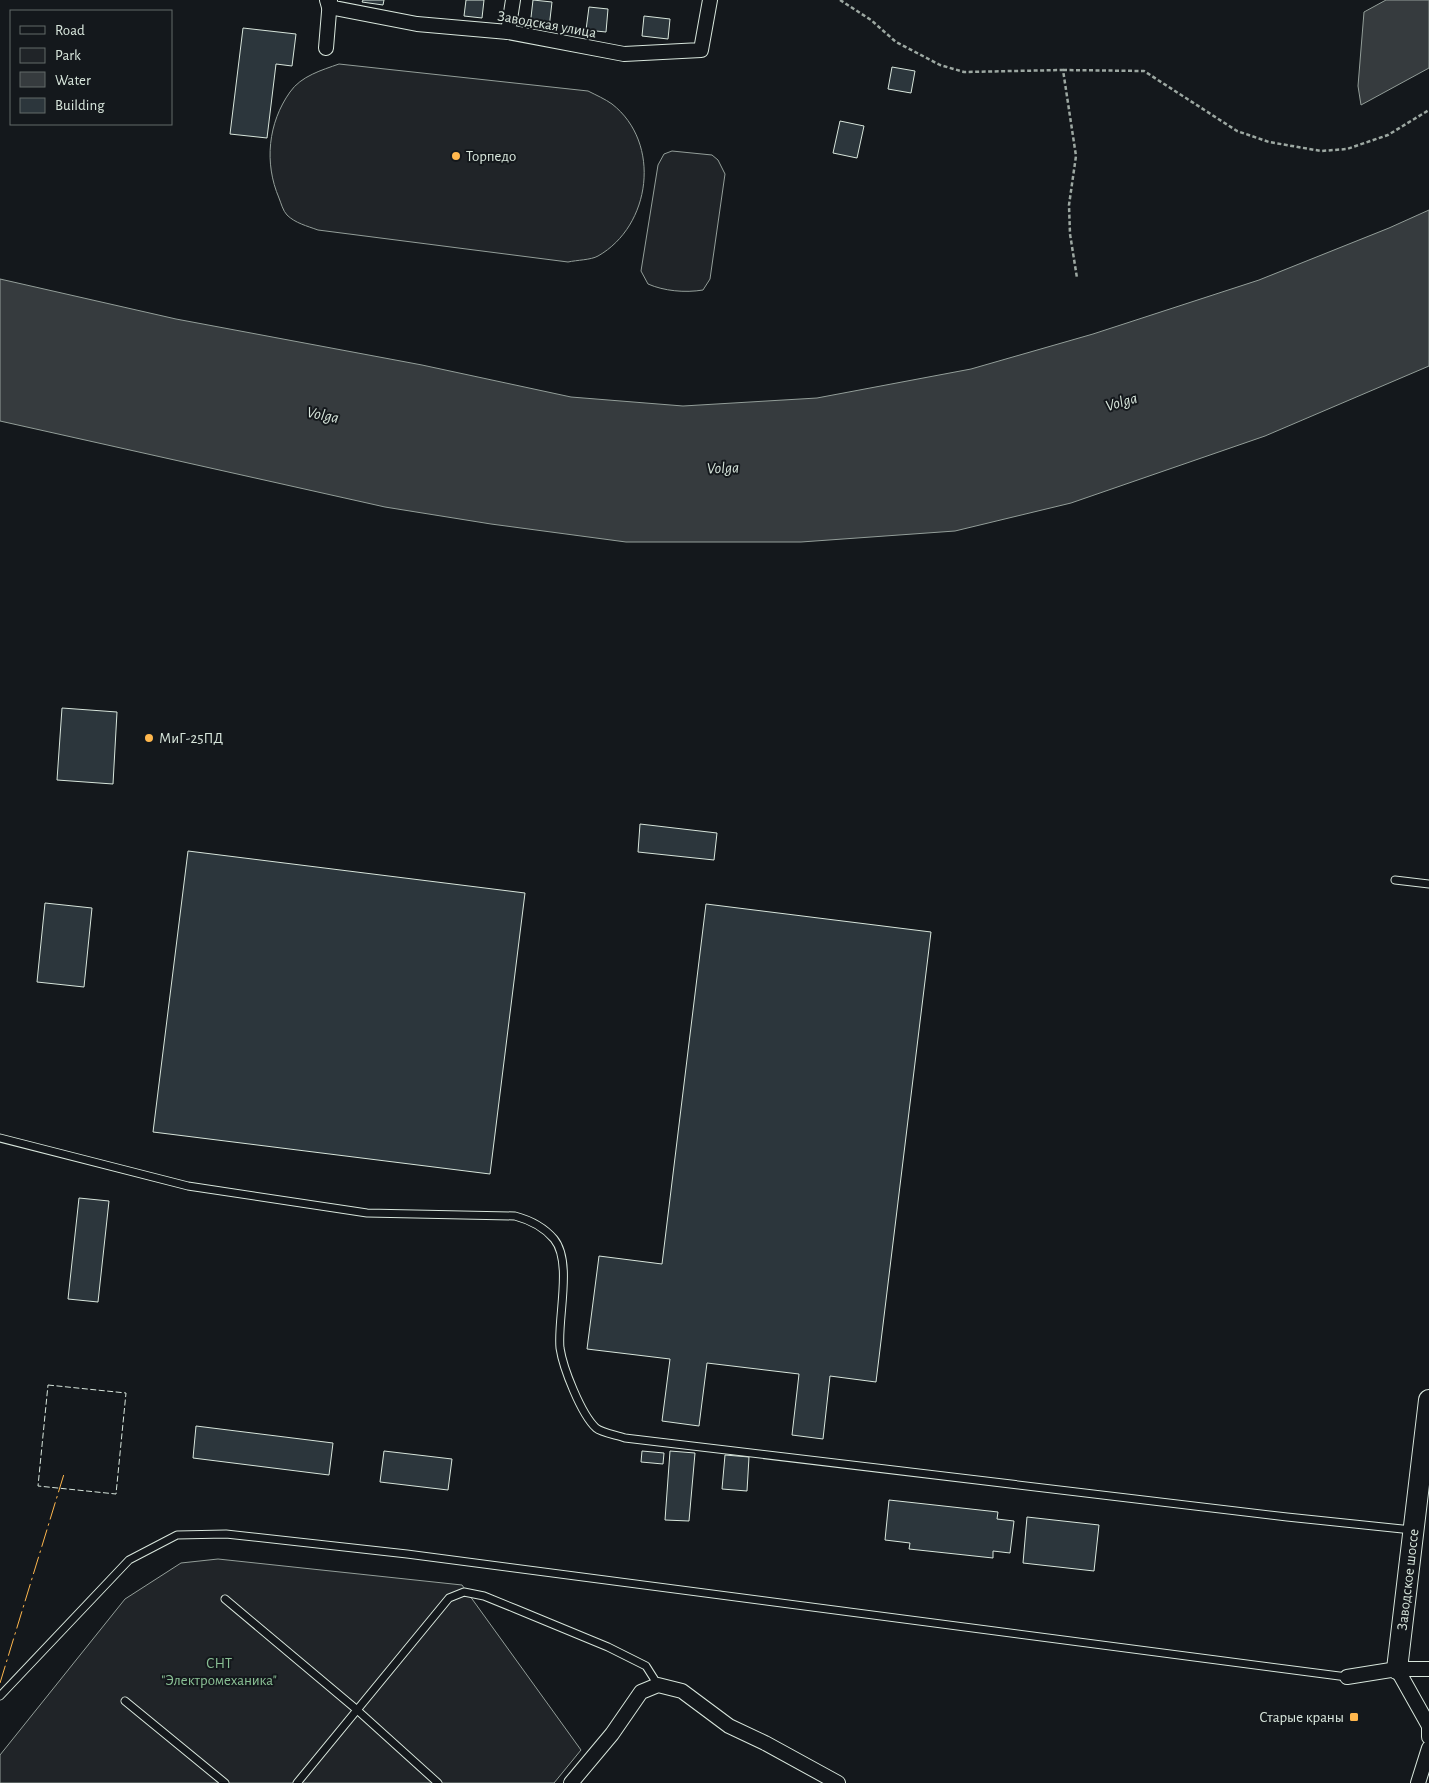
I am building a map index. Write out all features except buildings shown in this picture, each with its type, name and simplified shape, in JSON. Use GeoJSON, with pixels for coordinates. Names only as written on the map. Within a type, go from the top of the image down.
{"type":"FeatureCollection","features":[{"type":"Feature","properties":{"kind":"street"},"geometry":{"type":"LineString","coordinates":[[508,32],[513,0]]}},
{"type":"Feature","properties":{"kind":"street","name":"Заводская улица"},"geometry":{"type":"LineString","coordinates":[[328,2],[417,24],[508,32],[624,54],[701,50],[710,0]]}},
{"type":"Feature","properties":{"kind":"street"},"geometry":{"type":"LineString","coordinates":[[326,48],[328,2]]}},
{"type":"Feature","properties":{"kind":"street","name":"Заводское шоссе"},"geometry":{"type":"LineString","coordinates":[[1397,1669],[1429,1400]]}},
{"type":"Feature","properties":{"kind":"street"},"geometry":{"type":"LineString","coordinates":[[1347,1677],[1397,1669],[1429,1669]]}},
{"type":"Feature","properties":{"kind":"street"},"geometry":{"type":"LineString","coordinates":[[1397,1669],[1429,1726],[1429,1737]]}},
{"type":"Feature","properties":{"kind":"street"},"geometry":{"type":"LineString","coordinates":[[571,1783],[612,1734],[641,1692],[658,1685],[682,1691],[729,1726],[765,1743],[838,1783]]}},
{"type":"Feature","properties":{"kind":"street"},"geometry":{"type":"LineString","coordinates":[[1418,1783],[1429,1748]]}},
{"type":"Feature","properties":{"kind":"lane"},"geometry":{"type":"LineString","coordinates":[[1395,880],[1429,884]]}},
{"type":"Feature","properties":{"kind":"lane"},"geometry":{"type":"LineString","coordinates":[[0,1138],[198,1187],[367,1212],[515,1216],[534,1221],[554,1239],[560,1251],[562,1265],[560,1349],[575,1396],[597,1428],[625,1438],[1287,1517],[1414,1530]]}},
{"type":"Feature","properties":{"kind":"lane"},"geometry":{"type":"LineString","coordinates":[[0,1696],[129,1560],[177,1534],[216,1534],[407,1554],[1347,1677]]}},
{"type":"Feature","properties":{"kind":"lane"},"geometry":{"type":"LineString","coordinates":[[297,1783],[449,1598],[458,1592],[484,1596],[608,1647],[646,1666],[658,1685]]}},
{"type":"Feature","properties":{"kind":"lane"},"geometry":{"type":"LineString","coordinates":[[225,1599],[356,1709],[438,1783]]}},
{"type":"Feature","properties":{"kind":"lane"},"geometry":{"type":"LineString","coordinates":[[125,1701],[225,1783]]}},
{"type":"Feature","properties":{"kind":"path"},"geometry":{"type":"LineString","coordinates":[[840,0],[871,20],[896,42],[940,65],[964,72],[1144,71],[1236,132],[1269,142],[1320,151],[1347,148],[1388,135],[1429,110]]}},
{"type":"Feature","properties":{"kind":"path"},"geometry":{"type":"LineString","coordinates":[[1063,70],[1076,156],[1069,205],[1070,234],[1077,278]]}},
{"type":"Feature","properties":{"kind":"green space","name":"Торпедо"},"geometry":{"type":"Polygon","coordinates":[[[339,64],[588,91],[603,99],[612,104],[628,120],[638,140],[644,161],[644,183],[639,205],[630,225],[616,242],[598,256],[568,262],[318,230],[301,224],[284,211],[274,185],[270,157],[273,130],[283,104],[295,86],[312,74],[339,64]]]}},
{"type":"Feature","properties":{"kind":"green space"},"geometry":{"type":"Polygon","coordinates":[[[672,151],[712,155],[718,160],[725,174],[710,279],[703,290],[675,291],[654,286],[648,284],[641,271],[658,165],[664,154],[672,151]]]}},
{"type":"Feature","properties":{"kind":"green space","name":"СНТ \"Электромеханика\""},"geometry":{"type":"Polygon","coordinates":[[[218,1559],[462,1585],[581,1750],[554,1783],[0,1783],[0,1755],[125,1599],[181,1563],[218,1559]]]}},
{"type":"Feature","properties":{"kind":"water"},"geometry":{"type":"Polygon","coordinates":[[[1386,0],[1429,0],[1429,68],[1361,105],[1358,86],[1364,12],[1386,0]]]}},
{"type":"Feature","properties":{"kind":"water","name":"Volga"},"geometry":{"type":"Polygon","coordinates":[[[1429,210],[1429,366],[1265,436],[1071,503],[955,531],[801,542],[626,542],[491,524],[385,507],[0,421],[0,279],[176,319],[422,365],[571,397],[683,406],[817,398],[971,369],[1093,334],[1259,280],[1429,210]]]}},
{"type":"Feature","properties":{"kind":"fence"},"geometry":{"type":"LineString","coordinates":[[48,1385],[126,1393],[116,1494],[38,1486],[48,1385]]}},
{"type":"Feature","properties":{"kind":"power"},"geometry":{"type":"LineString","coordinates":[[0,1683],[64,1474]]}},
{"type":"Feature","properties":{"kind":"place","name":"Торпедо"},"geometry":{"type":"Point","coordinates":[456,156]}},
{"type":"Feature","properties":{"kind":"place","name":"МиГ-25ПД"},"geometry":{"type":"Point","coordinates":[149,738]}},
{"type":"Feature","properties":{"kind":"place","name":"Старые краны"},"geometry":{"type":"Point","coordinates":[1354,1717]}}]}
